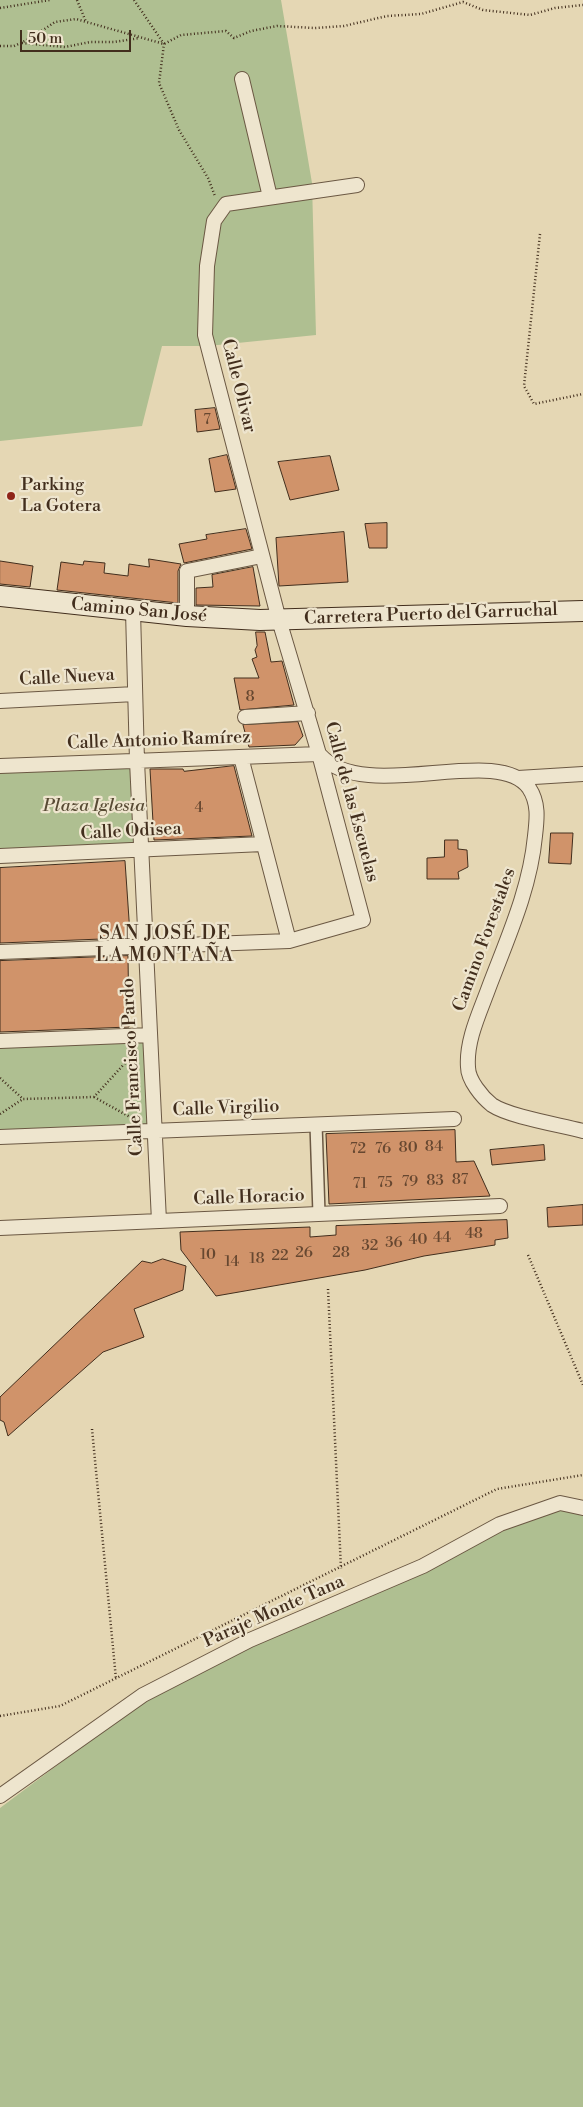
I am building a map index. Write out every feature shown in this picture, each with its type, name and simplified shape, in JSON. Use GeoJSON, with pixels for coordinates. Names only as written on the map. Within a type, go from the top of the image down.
{"type":"FeatureCollection","features":[{"type":"Feature","properties":{"kind":"main road","name":"Camino San José"},"geometry":{"type":"LineString","coordinates":[[0,596],[187,616],[278,620]]}},
{"type":"Feature","properties":{"kind":"main road","name":"Carretera Puerto del Garruchal"},"geometry":{"type":"LineString","coordinates":[[278,620],[480,612],[583,611]]}},
{"type":"Feature","properties":{"kind":"street"},"geometry":{"type":"LineString","coordinates":[[242,79],[270,198]]}},
{"type":"Feature","properties":{"kind":"street"},"geometry":{"type":"LineString","coordinates":[[222,211],[226,204],[357,185]]}},
{"type":"Feature","properties":{"kind":"street","name":"Calle Olivar"},"geometry":{"type":"LineString","coordinates":[[222,211],[214,222],[207,266],[205,335],[278,620]]}},
{"type":"Feature","properties":{"kind":"street"},"geometry":{"type":"LineString","coordinates":[[187,616],[187,571],[262,556]]}},
{"type":"Feature","properties":{"kind":"street","name":"Calle Francisco Pardo"},"geometry":{"type":"LineString","coordinates":[[133,611],[137,761],[159,1220]]}},
{"type":"Feature","properties":{"kind":"street","name":"Calle de las Escuelas"},"geometry":{"type":"LineString","coordinates":[[278,620],[320,754],[363,920],[289,940]]}},
{"type":"Feature","properties":{"kind":"street","name":"Calle Nueva"},"geometry":{"type":"LineString","coordinates":[[0,701],[135,694]]}},
{"type":"Feature","properties":{"kind":"street"},"geometry":{"type":"LineString","coordinates":[[245,717],[308,713]]}},
{"type":"Feature","properties":{"kind":"street"},"geometry":{"type":"LineString","coordinates":[[320,754],[332,766],[352,772],[391,775],[491,772],[518,778],[583,774]]}},
{"type":"Feature","properties":{"kind":"street","name":"Calle Antonio Ramírez"},"geometry":{"type":"LineString","coordinates":[[0,766],[320,754]]}},
{"type":"Feature","properties":{"kind":"street"},"geometry":{"type":"LineString","coordinates":[[0,952],[289,940],[241,757]]}},
{"type":"Feature","properties":{"kind":"street","name":"Camino Forestales"},"geometry":{"type":"LineString","coordinates":[[518,778],[534,796],[538,814],[533,856],[526,888],[473,1029],[468,1068],[472,1081],[492,1105],[583,1131]]}},
{"type":"Feature","properties":{"kind":"street","name":"Calle Odisea"},"geometry":{"type":"LineString","coordinates":[[0,856],[263,844]]}},
{"type":"Feature","properties":{"kind":"street"},"geometry":{"type":"LineString","coordinates":[[0,1041],[150,1035]]}},
{"type":"Feature","properties":{"kind":"street","name":"Calle Virgilio"},"geometry":{"type":"LineString","coordinates":[[0,1137],[454,1118]]}},
{"type":"Feature","properties":{"kind":"street"},"geometry":{"type":"LineString","coordinates":[[316,1124],[319,1214]]}},
{"type":"Feature","properties":{"kind":"street","name":"Calle Horacio"},"geometry":{"type":"LineString","coordinates":[[0,1228],[500,1206]]}},
{"type":"Feature","properties":{"kind":"street","name":"Paraje Monte Tana"},"geometry":{"type":"LineString","coordinates":[[0,1796],[143,1695],[250,1640],[423,1566],[500,1524],[560,1503],[583,1508]]}},
{"type":"Feature","properties":{"kind":"path"},"geometry":{"type":"LineString","coordinates":[[0,8],[50,0]]}},
{"type":"Feature","properties":{"kind":"path"},"geometry":{"type":"LineString","coordinates":[[77,0],[86,22]]}},
{"type":"Feature","properties":{"kind":"path"},"geometry":{"type":"LineString","coordinates":[[134,0],[164,44],[158,83],[179,130],[208,178],[222,211]]}},
{"type":"Feature","properties":{"kind":"path"},"geometry":{"type":"LineString","coordinates":[[0,46],[14,46],[55,22],[76,19],[164,44],[181,34],[226,30],[234,38],[251,31],[277,26],[315,28],[344,26],[386,16],[421,14],[463,2],[483,10],[530,15],[555,8],[583,5]]}},
{"type":"Feature","properties":{"kind":"path"},"geometry":{"type":"LineString","coordinates":[[20,43],[65,47],[90,42],[114,42],[141,38]]}},
{"type":"Feature","properties":{"kind":"path"},"geometry":{"type":"LineString","coordinates":[[540,234],[524,386],[534,404],[583,394]]}},
{"type":"Feature","properties":{"kind":"path"},"geometry":{"type":"LineString","coordinates":[[94,1097],[150,1035]]}},
{"type":"Feature","properties":{"kind":"path"},"geometry":{"type":"LineString","coordinates":[[0,1078],[23,1099]]}},
{"type":"Feature","properties":{"kind":"path"},"geometry":{"type":"LineString","coordinates":[[0,1114],[23,1099],[94,1097],[155,1130]]}},
{"type":"Feature","properties":{"kind":"path"},"geometry":{"type":"LineString","coordinates":[[528,1255],[583,1385]]}},
{"type":"Feature","properties":{"kind":"path"},"geometry":{"type":"LineString","coordinates":[[328,1289],[341,1569]]}},
{"type":"Feature","properties":{"kind":"path"},"geometry":{"type":"LineString","coordinates":[[92,1429],[116,1679]]}},
{"type":"Feature","properties":{"kind":"path"},"geometry":{"type":"LineString","coordinates":[[0,1716],[60,1706],[341,1569],[497,1490],[583,1475]]}},
{"type":"Feature","properties":{"kind":"green space"},"geometry":{"type":"Polygon","coordinates":[[[0,0],[281,0],[312,183],[316,335],[208,346],[162,346],[142,426],[0,441],[0,0]]]}},
{"type":"Feature","properties":{"kind":"green space","name":"Plaza Iglesia"},"geometry":{"type":"Polygon","coordinates":[[[137,761],[141,850],[0,856],[0,766],[137,761]]]}},
{"type":"Feature","properties":{"kind":"green space"},"geometry":{"type":"Polygon","coordinates":[[[150,1035],[155,1130],[0,1137],[0,1041],[150,1035]]]}},
{"type":"Feature","properties":{"kind":"green space"},"geometry":{"type":"Polygon","coordinates":[[[567,1510],[583,1516],[583,2107],[0,2107],[0,1808],[143,1701],[225,1657],[541,1514],[567,1510]]]}},
{"type":"Feature","properties":{"kind":"building"},"geometry":{"type":"Polygon","coordinates":[[[215,408],[220,429],[197,432],[195,410],[215,408]]]}},
{"type":"Feature","properties":{"kind":"building"},"geometry":{"type":"Polygon","coordinates":[[[227,455],[236,489],[215,492],[209,459],[227,455]]]}},
{"type":"Feature","properties":{"kind":"building"},"geometry":{"type":"Polygon","coordinates":[[[330,456],[339,490],[290,500],[278,462],[330,456]]]}},
{"type":"Feature","properties":{"kind":"building"},"geometry":{"type":"Polygon","coordinates":[[[387,523],[387,548],[369,548],[365,524],[387,523]]]}},
{"type":"Feature","properties":{"kind":"building"},"geometry":{"type":"Polygon","coordinates":[[[246,529],[252,549],[184,563],[179,544],[207,539],[206,535],[246,529]]]}},
{"type":"Feature","properties":{"kind":"building"},"geometry":{"type":"Polygon","coordinates":[[[344,532],[348,582],[279,586],[276,538],[344,532]]]}},
{"type":"Feature","properties":{"kind":"building"},"geometry":{"type":"Polygon","coordinates":[[[149,559],[181,564],[178,571],[178,603],[57,590],[61,562],[83,565],[84,561],[105,563],[104,573],[128,576],[129,564],[149,567],[149,559]]]}},
{"type":"Feature","properties":{"kind":"building"},"geometry":{"type":"Polygon","coordinates":[[[0,561],[33,566],[30,587],[0,584],[0,561]]]}},
{"type":"Feature","properties":{"kind":"building"},"geometry":{"type":"Polygon","coordinates":[[[253,567],[260,606],[196,605],[196,588],[213,587],[212,575],[253,567]]]}},
{"type":"Feature","properties":{"kind":"building"},"geometry":{"type":"Polygon","coordinates":[[[256,632],[265,632],[271,662],[282,661],[294,705],[240,710],[234,678],[259,678],[252,659],[257,657],[255,650],[257,646],[256,632]]]}},
{"type":"Feature","properties":{"kind":"building"},"geometry":{"type":"Polygon","coordinates":[[[298,722],[303,736],[295,745],[249,747],[243,725],[298,722]]]}},
{"type":"Feature","properties":{"kind":"building"},"geometry":{"type":"Polygon","coordinates":[[[234,766],[252,836],[154,840],[150,769],[183,769],[184,771],[234,766]]]}},
{"type":"Feature","properties":{"kind":"building"},"geometry":{"type":"Polygon","coordinates":[[[551,833],[573,833],[571,864],[549,863],[551,833]]]}},
{"type":"Feature","properties":{"kind":"building"},"geometry":{"type":"Polygon","coordinates":[[[445,840],[458,840],[458,849],[467,850],[468,867],[458,872],[459,879],[427,879],[427,858],[444,857],[445,840]]]}},
{"type":"Feature","properties":{"kind":"building"},"geometry":{"type":"Polygon","coordinates":[[[125,861],[130,934],[127,935],[127,938],[0,943],[0,868],[125,861]]]}},
{"type":"Feature","properties":{"kind":"building"},"geometry":{"type":"Polygon","coordinates":[[[128,956],[129,1027],[0,1032],[0,961],[128,956]]]}},
{"type":"Feature","properties":{"kind":"building"},"geometry":{"type":"Polygon","coordinates":[[[455,1130],[456,1162],[474,1161],[490,1196],[329,1204],[326,1134],[455,1130]]]}},
{"type":"Feature","properties":{"kind":"building"},"geometry":{"type":"Polygon","coordinates":[[[544,1145],[545,1160],[492,1165],[490,1150],[544,1145]]]}},
{"type":"Feature","properties":{"kind":"building"},"geometry":{"type":"Polygon","coordinates":[[[583,1205],[583,1225],[548,1227],[547,1208],[583,1205]]]}},
{"type":"Feature","properties":{"kind":"building"},"geometry":{"type":"Polygon","coordinates":[[[507,1220],[508,1238],[495,1240],[495,1245],[424,1256],[365,1270],[216,1296],[181,1250],[180,1232],[310,1227],[310,1237],[336,1235],[336,1226],[507,1220]]]}},
{"type":"Feature","properties":{"kind":"building"},"geometry":{"type":"Polygon","coordinates":[[[163,1259],[186,1266],[183,1290],[134,1309],[144,1337],[103,1352],[8,1436],[4,1422],[0,1420],[0,1397],[142,1261],[151,1263],[163,1259]]]}},
{"type":"Feature","properties":{"kind":"place","name":"Parking La Gotera"},"geometry":{"type":"Point","coordinates":[11,496]}},
{"type":"Feature","properties":{"kind":"district","name":"SAN JOSÉ DE LA MONTAÑA"},"geometry":{"type":"Point","coordinates":[165,945]}}]}
